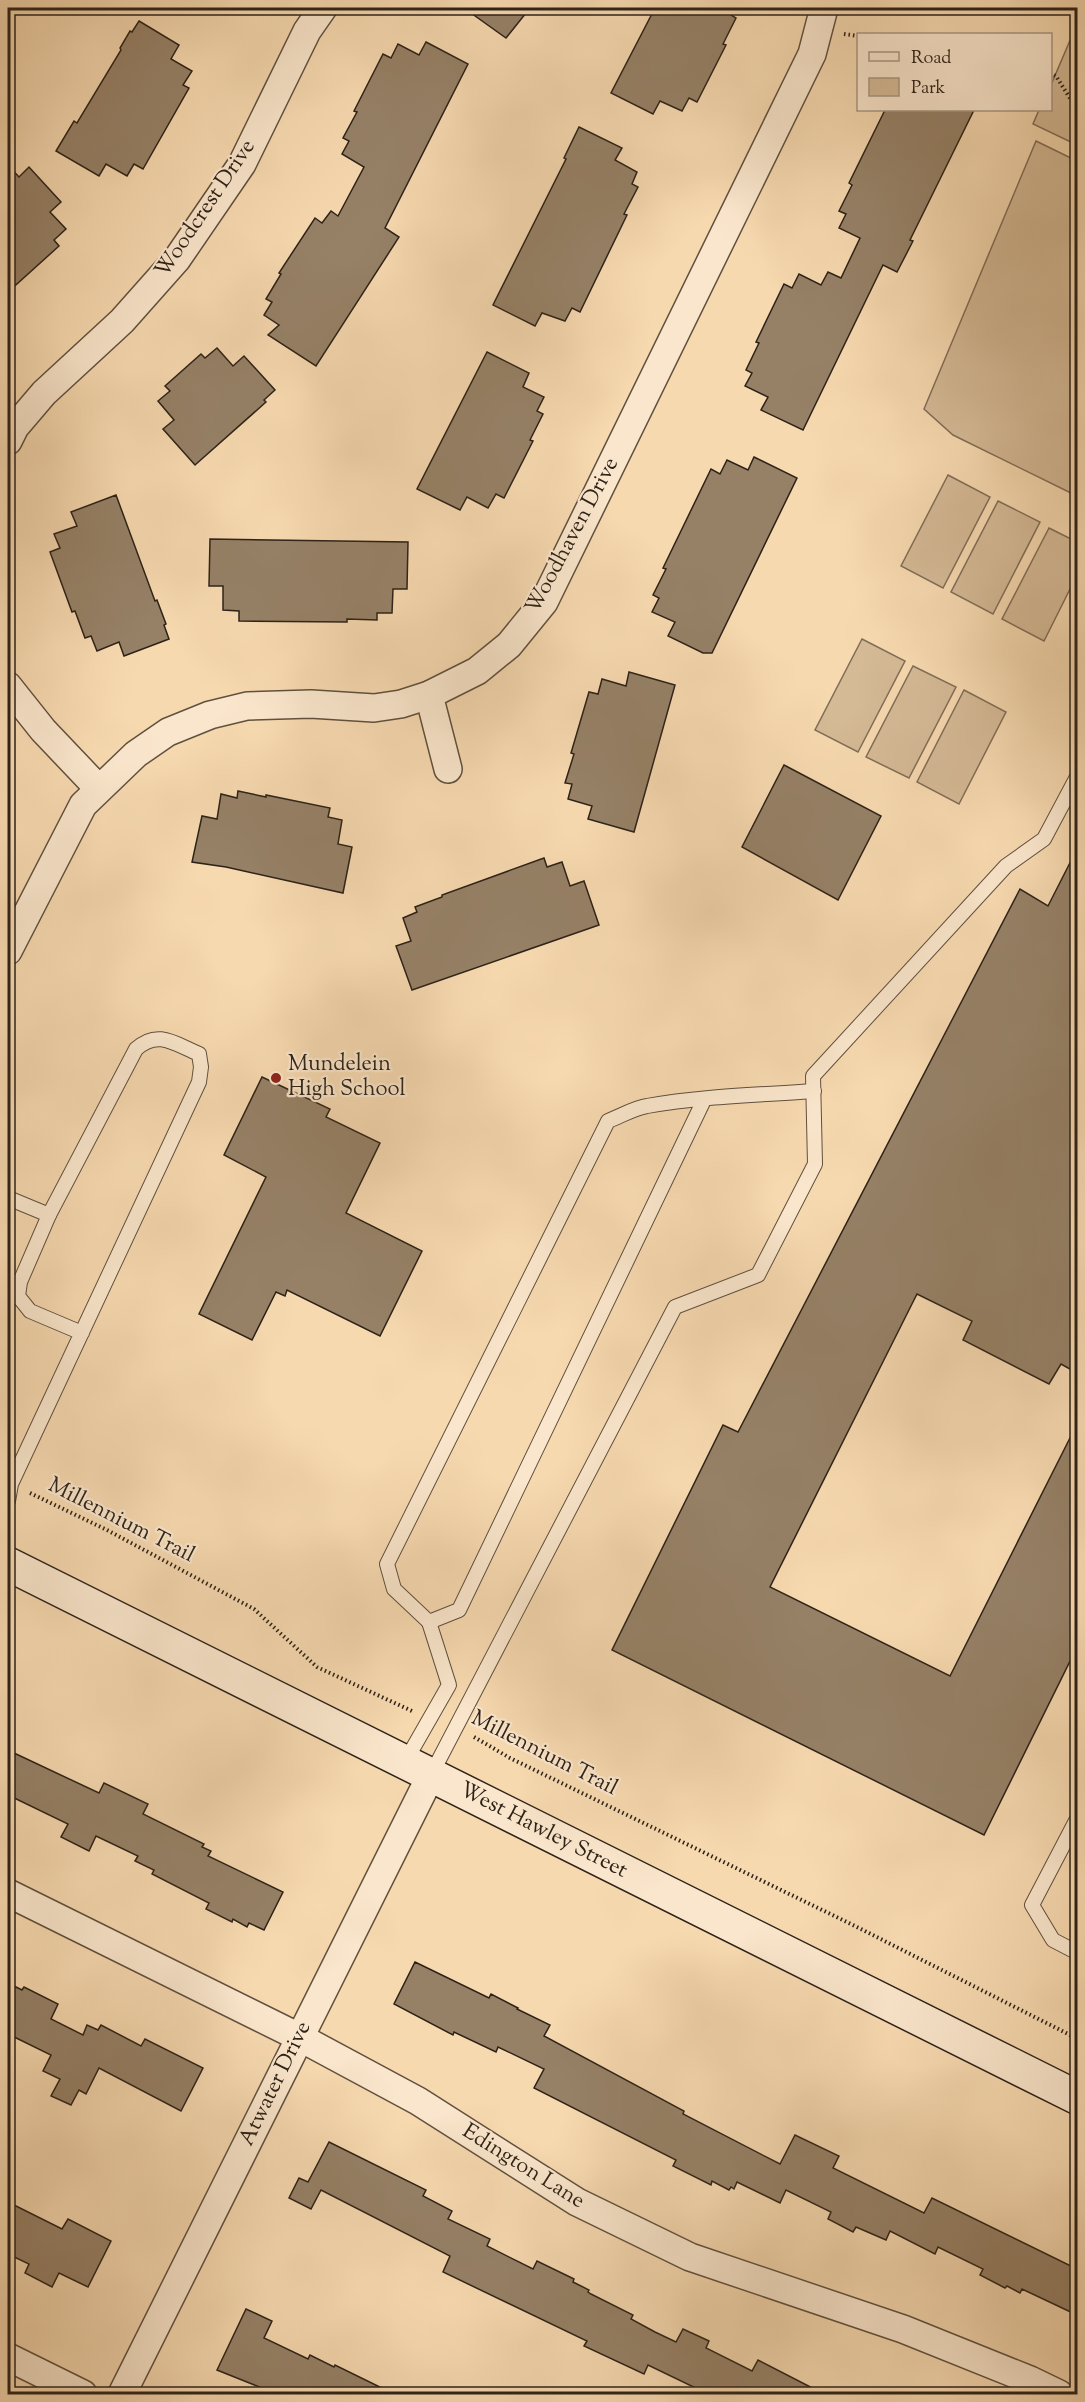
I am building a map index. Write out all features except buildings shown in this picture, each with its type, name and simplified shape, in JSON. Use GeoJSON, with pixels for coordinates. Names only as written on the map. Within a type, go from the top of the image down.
{"type":"FeatureCollection","features":[{"type":"Feature","properties":{"kind":"street","name":"Woodcrest Drive"},"geometry":{"type":"LineString","coordinates":[[8,441],[15,427],[44,393],[122,321],[177,259],[242,164],[307,31],[323,8]]}},
{"type":"Feature","properties":{"kind":"street","name":"Woodhaven Drive"},"geometry":{"type":"LineString","coordinates":[[8,951],[83,805],[136,754],[168,732],[210,715],[247,706],[311,704],[374,708],[401,704],[429,695],[477,671],[509,645],[544,602],[812,54],[824,8]]}},
{"type":"Feature","properties":{"kind":"street"},"geometry":{"type":"LineString","coordinates":[[8,686],[43,730],[99,789]]}},
{"type":"Feature","properties":{"kind":"street"},"geometry":{"type":"LineString","coordinates":[[429,695],[448,769]]}},
{"type":"Feature","properties":{"kind":"street","name":"West Hawley Street"},"geometry":{"type":"LineString","coordinates":[[8,1564],[1077,2098]]}},
{"type":"Feature","properties":{"kind":"street","name":"Atwater Drive"},"geometry":{"type":"LineString","coordinates":[[122,2394],[299,2037],[418,1768]]}},
{"type":"Feature","properties":{"kind":"street","name":"Edington Lane"},"geometry":{"type":"LineString","coordinates":[[8,1893],[299,2037],[418,2101],[578,2202],[690,2257],[903,2329],[1059,2394]]}},
{"type":"Feature","properties":{"kind":"street"},"geometry":{"type":"LineString","coordinates":[[8,2357],[82,2394]]}},
{"type":"Feature","properties":{"kind":"lane"},"geometry":{"type":"LineString","coordinates":[[418,1768],[456,1727],[675,1307],[758,1275],[815,1164],[813,1076],[1005,866],[1044,839],[1077,776]]}},
{"type":"Feature","properties":{"kind":"lane"},"geometry":{"type":"LineString","coordinates":[[8,1501],[11,1484],[82,1333],[199,1082],[201,1067],[199,1054],[160,1037],[146,1040],[136,1049],[49,1215],[20,1282],[18,1296],[30,1311],[82,1333]]}},
{"type":"Feature","properties":{"kind":"lane"},"geometry":{"type":"LineString","coordinates":[[418,1768],[431,1718],[449,1685],[429,1622],[394,1588],[387,1564],[608,1120],[645,1106],[814,1091]]}},
{"type":"Feature","properties":{"kind":"lane"},"geometry":{"type":"LineString","coordinates":[[429,1622],[459,1610],[704,1100]]}},
{"type":"Feature","properties":{"kind":"lane"},"geometry":{"type":"LineString","coordinates":[[8,1198],[49,1215]]}},
{"type":"Feature","properties":{"kind":"lane"},"geometry":{"type":"LineString","coordinates":[[1077,1817],[1032,1905],[1053,1940],[1077,1953]]}},
{"type":"Feature","properties":{"kind":"path"},"geometry":{"type":"LineString","coordinates":[[1052,74],[1056,76],[1077,111]]}},
{"type":"Feature","properties":{"kind":"path","name":"Millennium Trail"},"geometry":{"type":"LineString","coordinates":[[11,1484],[107,1530],[254,1609],[317,1667],[400,1707],[431,1718]]}},
{"type":"Feature","properties":{"kind":"path","name":"Millennium Trail"},"geometry":{"type":"LineString","coordinates":[[456,1727],[510,1758],[855,1926],[1077,2038]]}},
{"type":"Feature","properties":{"kind":"green space"},"geometry":{"type":"Polygon","coordinates":[[[1077,24],[1078,145],[1033,124],[1039,111],[1052,111],[1052,83],[1077,24]]]}},
{"type":"Feature","properties":{"kind":"green space"},"geometry":{"type":"Polygon","coordinates":[[[1036,141],[1077,161],[1077,496],[953,435],[924,409],[1036,141]]]}},
{"type":"Feature","properties":{"kind":"green space"},"geometry":{"type":"Polygon","coordinates":[[[948,475],[990,497],[943,588],[901,566],[948,475]]]}},
{"type":"Feature","properties":{"kind":"green space"},"geometry":{"type":"Polygon","coordinates":[[[998,501],[1040,522],[993,614],[951,592],[998,501]]]}},
{"type":"Feature","properties":{"kind":"green space"},"geometry":{"type":"Polygon","coordinates":[[[1049,528],[1077,542],[1077,575],[1044,641],[1002,619],[1049,528]]]}},
{"type":"Feature","properties":{"kind":"green space"},"geometry":{"type":"Polygon","coordinates":[[[862,639],[905,661],[858,752],[815,730],[862,639]]]}},
{"type":"Feature","properties":{"kind":"green space"},"geometry":{"type":"Polygon","coordinates":[[[913,666],[956,687],[909,778],[866,757],[913,666]]]}},
{"type":"Feature","properties":{"kind":"green space"},"geometry":{"type":"Polygon","coordinates":[[[964,690],[1006,712],[959,804],[917,782],[964,690]]]}},
{"type":"Feature","properties":{"kind":"place","name":"Mundelein High School"},"geometry":{"type":"Point","coordinates":[276,1078]}}]}
